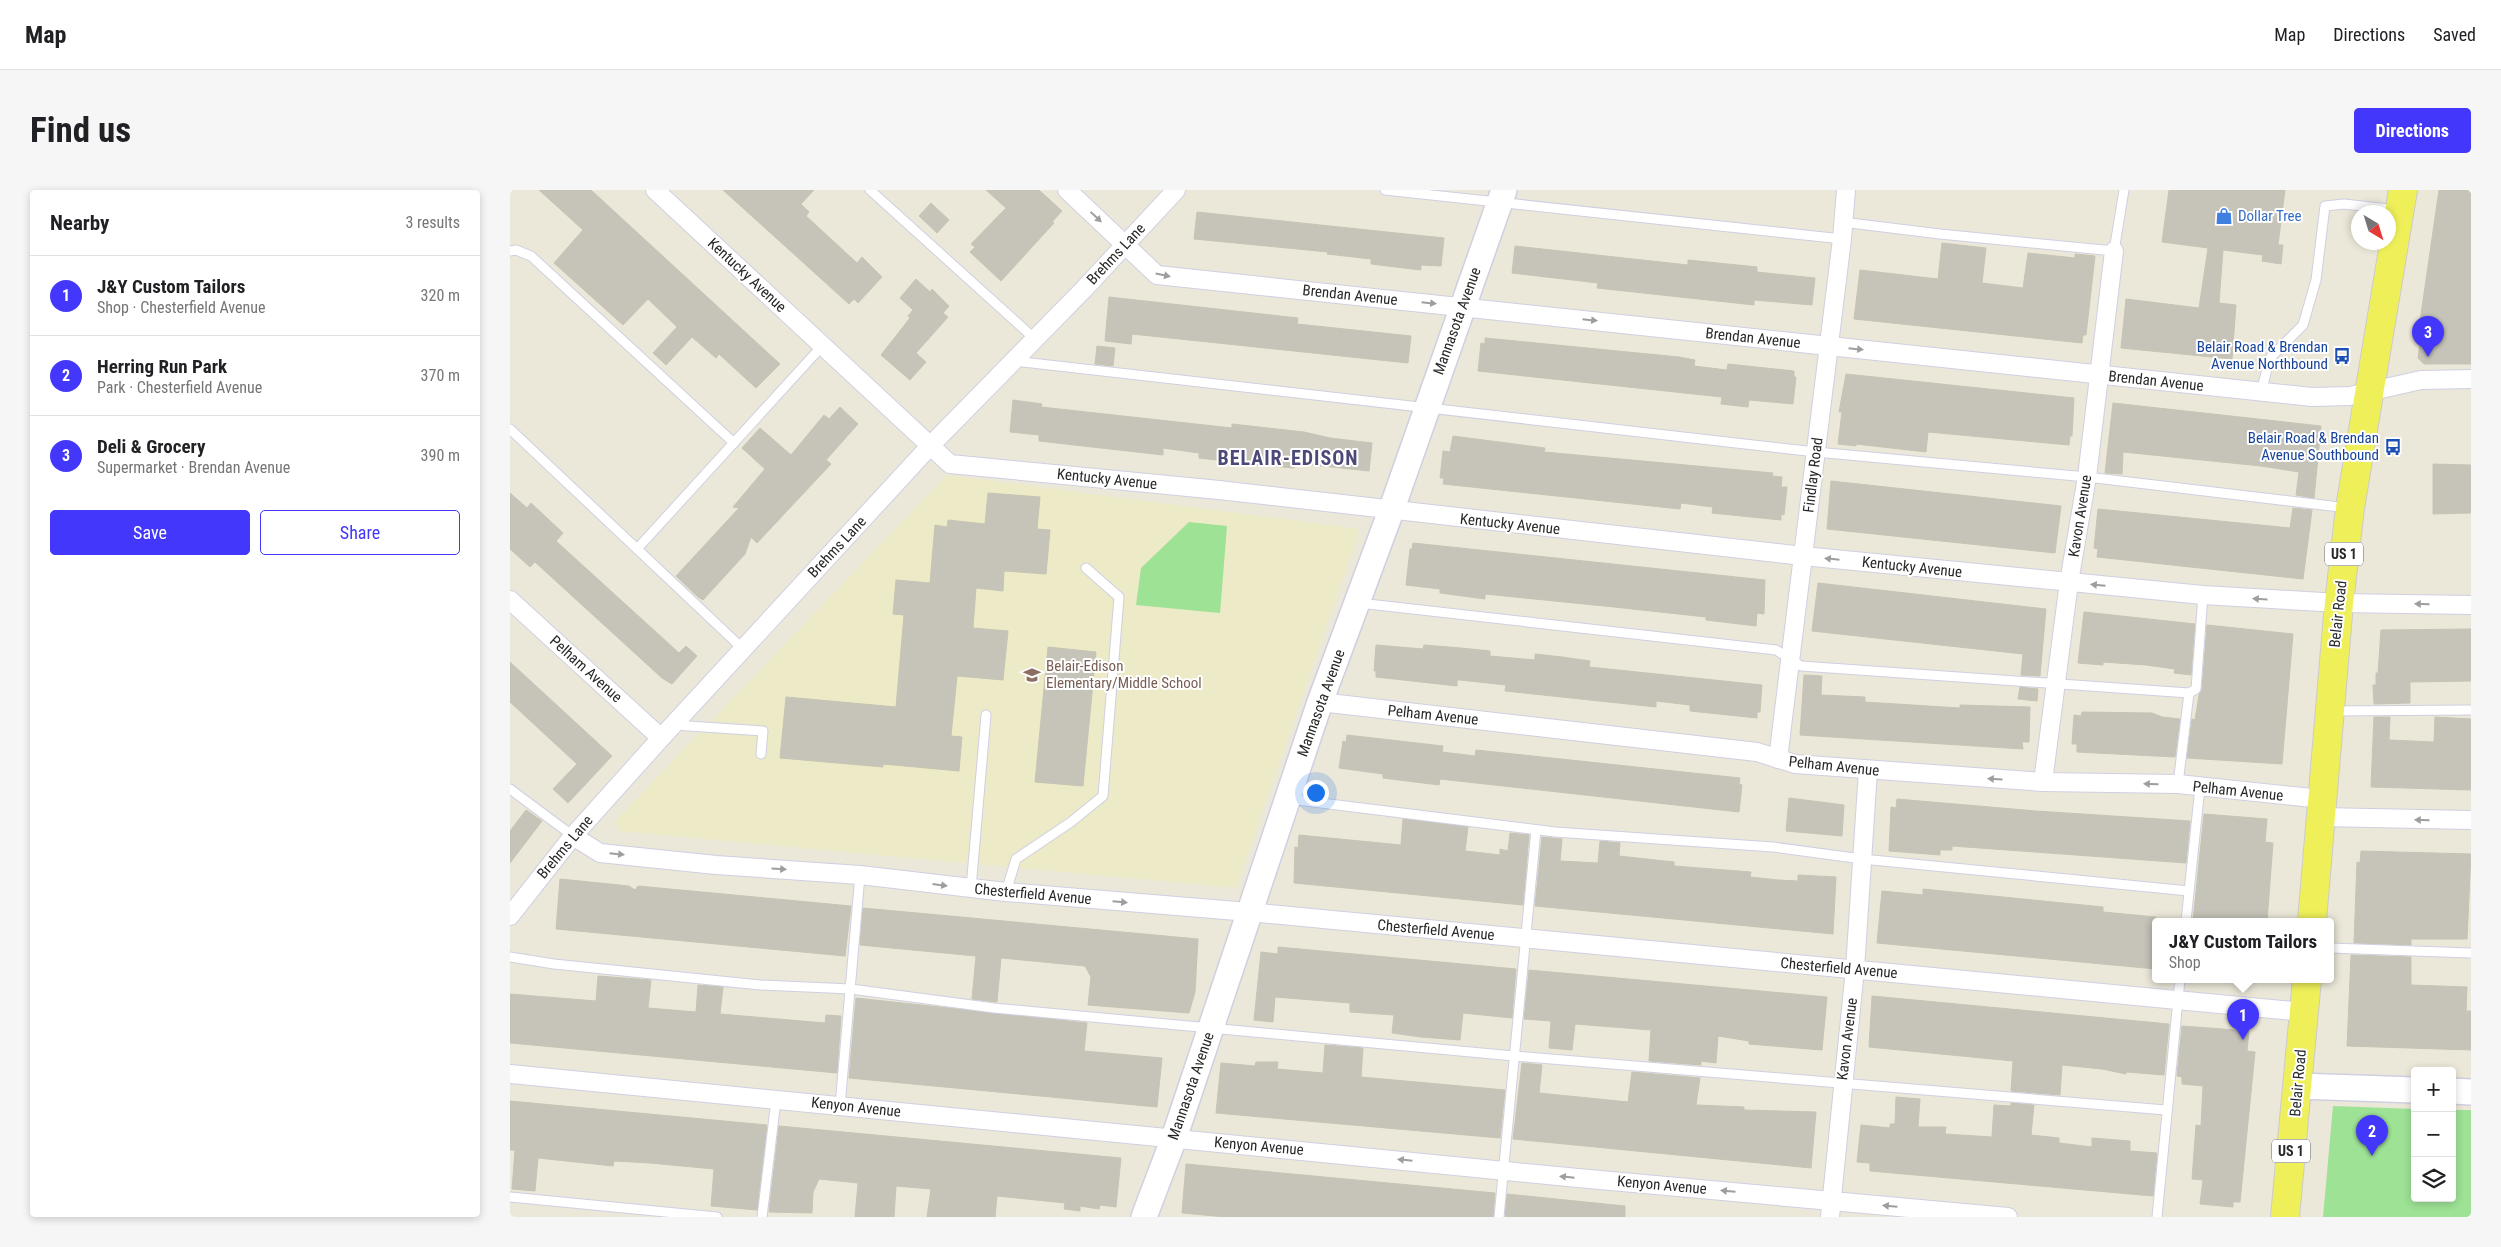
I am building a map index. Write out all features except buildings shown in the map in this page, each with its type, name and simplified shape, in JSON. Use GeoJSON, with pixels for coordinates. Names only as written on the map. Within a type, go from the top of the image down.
{"type":"FeatureCollection","features":[{"type":"Feature","properties":{"kind":"main road","name":"Belair Road"},"geometry":{"type":"LineString","coordinates":[[2312,918],[2329,711],[2350,508],[2401,200]]}},
{"type":"Feature","properties":{"kind":"main road","name":"Belair Road"},"geometry":{"type":"LineString","coordinates":[[2285,1217],[2307,983]]}},
{"type":"Feature","properties":{"kind":"street","name":"Kentucky Avenue"},"geometry":{"type":"LineString","coordinates":[[655,190],[950,464],[1219,490],[1391,511],[1803,556],[2203,595],[2339,603],[2471,605]]}},
{"type":"Feature","properties":{"kind":"street","name":"Brendan Avenue"},"geometry":{"type":"LineString","coordinates":[[1067,190],[1157,275],[2332,398],[2421,380],[2471,379]]}},
{"type":"Feature","properties":{"kind":"street","name":"Brehms Lane"},"geometry":{"type":"LineString","coordinates":[[510,916],[573,836],[667,731],[930,446],[1126,245],[1176,190]]}},
{"type":"Feature","properties":{"kind":"street","name":"Findlay Road"},"geometry":{"type":"LineString","coordinates":[[1778,759],[1829,346],[1846,190]]}},
{"type":"Feature","properties":{"kind":"street","name":"Mannasota Avenue"},"geometry":{"type":"LineString","coordinates":[[1144,1217],[1174,1138],[1320,702],[1358,603],[1502,197]]}},
{"type":"Feature","properties":{"kind":"street","name":"Kavon Avenue"},"geometry":{"type":"LineString","coordinates":[[2043,782],[2058,684],[2070,582],[2087,477],[2114,251]]}},
{"type":"Feature","properties":{"kind":"street","name":"Pelham Avenue"},"geometry":{"type":"LineString","coordinates":[[510,600],[667,731]]}},
{"type":"Feature","properties":{"kind":"street","name":"Pelham Avenue"},"geometry":{"type":"LineString","coordinates":[[1320,702],[1757,752],[1795,764],[2043,782],[2178,784],[2321,808],[2471,820]]}},
{"type":"Feature","properties":{"kind":"street","name":"Kavon Avenue"},"geometry":{"type":"LineString","coordinates":[[1831,1209],[1842,1083],[1855,969],[1868,770]]}},
{"type":"Feature","properties":{"kind":"street","name":"Chesterfield Avenue"},"geometry":{"type":"LineString","coordinates":[[573,836],[600,853],[716,865],[860,875],[1006,892],[1249,912],[2303,1012]]}},
{"type":"Feature","properties":{"kind":"street","name":"Kenyon Avenue"},"geometry":{"type":"LineString","coordinates":[[510,1074],[1504,1170],[1831,1209],[2008,1217]]}},
{"type":"Feature","properties":{"kind":"street"},"geometry":{"type":"LineString","coordinates":[[2298,1086],[2411,1090]]}},
{"type":"Feature","properties":{"kind":"street"},"geometry":{"type":"LineString","coordinates":[[2456,1091],[2471,1092]]}},
{"type":"Feature","properties":{"kind":"lane"},"geometry":{"type":"LineString","coordinates":[[870,190],[1035,339]]}},
{"type":"Feature","properties":{"kind":"lane"},"geometry":{"type":"LineString","coordinates":[[1385,190],[1502,197],[1842,231],[2114,251],[2124,190]]}},
{"type":"Feature","properties":{"kind":"lane"},"geometry":{"type":"LineString","coordinates":[[2261,392],[2270,358],[2304,325],[2316,280],[2326,206],[2401,200]]}},
{"type":"Feature","properties":{"kind":"lane"},"geometry":{"type":"LineString","coordinates":[[510,251],[516,250],[531,256],[734,443]]}},
{"type":"Feature","properties":{"kind":"lane"},"geometry":{"type":"LineString","coordinates":[[637,549],[823,345]]}},
{"type":"Feature","properties":{"kind":"lane"},"geometry":{"type":"LineString","coordinates":[[1014,361],[1816,452],[2087,477],[2350,508]]}},
{"type":"Feature","properties":{"kind":"lane"},"geometry":{"type":"LineString","coordinates":[[510,429],[743,649]]}},
{"type":"Feature","properties":{"kind":"lane"},"geometry":{"type":"LineString","coordinates":[[1006,892],[1016,859],[1071,822],[1103,796],[1118,598],[1086,568]]}},
{"type":"Feature","properties":{"kind":"lane"},"geometry":{"type":"LineString","coordinates":[[1358,603],[1776,650],[1801,666],[2189,693],[2196,689],[2203,595]]}},
{"type":"Feature","properties":{"kind":"lane"},"geometry":{"type":"LineString","coordinates":[[2178,784],[2189,693]]}},
{"type":"Feature","properties":{"kind":"lane"},"geometry":{"type":"LineString","coordinates":[[2329,711],[2471,710]]}},
{"type":"Feature","properties":{"kind":"lane"},"geometry":{"type":"LineString","coordinates":[[971,888],[986,715]]}},
{"type":"Feature","properties":{"kind":"lane"},"geometry":{"type":"LineString","coordinates":[[667,731],[763,731],[761,754]]}},
{"type":"Feature","properties":{"kind":"lane"},"geometry":{"type":"LineString","coordinates":[[2186,918],[2200,788]]}},
{"type":"Feature","properties":{"kind":"lane"},"geometry":{"type":"LineString","coordinates":[[510,789],[573,836]]}},
{"type":"Feature","properties":{"kind":"lane"},"geometry":{"type":"LineString","coordinates":[[1286,799],[1536,830],[1774,847],[1862,859],[2189,892]]}},
{"type":"Feature","properties":{"kind":"lane"},"geometry":{"type":"LineString","coordinates":[[1499,1217],[1524,938],[1536,830]]}},
{"type":"Feature","properties":{"kind":"lane"},"geometry":{"type":"LineString","coordinates":[[840,1106],[860,875]]}},
{"type":"Feature","properties":{"kind":"lane"},"geometry":{"type":"LineString","coordinates":[[2334,948],[2471,954]]}},
{"type":"Feature","properties":{"kind":"lane"},"geometry":{"type":"LineString","coordinates":[[510,957],[554,964],[760,985],[851,990],[994,1008],[1514,1056],[2166,1110]]}},
{"type":"Feature","properties":{"kind":"lane"},"geometry":{"type":"LineString","coordinates":[[2157,1217],[2180,983]]}},
{"type":"Feature","properties":{"kind":"lane"},"geometry":{"type":"LineString","coordinates":[[762,1217],[776,1100]]}},
{"type":"Feature","properties":{"kind":"lane"},"geometry":{"type":"LineString","coordinates":[[510,1198],[717,1217]]}},
{"type":"Feature","properties":{"kind":"shaded area","name":"Belair-Edison Elementary/Middle School"},"geometry":{"type":"Polygon","coordinates":[[[947,475],[1360,529],[1236,888],[618,831],[615,821],[947,475]]]}},
{"type":"Feature","properties":{"kind":"green space"},"geometry":{"type":"Polygon","coordinates":[[[1189,522],[1227,526],[1220,613],[1136,605],[1141,568],[1189,522]]]}},
{"type":"Feature","properties":{"kind":"green space"},"geometry":{"type":"Polygon","coordinates":[[[2333,1106],[2411,1109],[2411,1202],[2456,1202],[2456,1110],[2471,1110],[2471,1217],[2323,1217],[2333,1106]]]}},
{"type":"Feature","properties":{"kind":"place","name":"Dollar Tree"},"geometry":{"type":"Point","coordinates":[2224,216]}},
{"type":"Feature","properties":{"kind":"place","name":"Belair Road & Brendan Avenue Northbound"},"geometry":{"type":"Point","coordinates":[2342,356]}},
{"type":"Feature","properties":{"kind":"place","name":"Deli & Grocery"},"geometry":{"type":"Point","coordinates":[2428,357]}},
{"type":"Feature","properties":{"kind":"place","name":"Belair Road & Brendan Avenue Southbound"},"geometry":{"type":"Point","coordinates":[2393,447]}},
{"type":"Feature","properties":{"kind":"place","name":"Belair-Edison Elementary/Middle School"},"geometry":{"type":"Point","coordinates":[1032,675]}},
{"type":"Feature","properties":{"kind":"place","name":"J&Y Custom Tailors"},"geometry":{"type":"Point","coordinates":[2243,1040]}},
{"type":"Feature","properties":{"kind":"place","name":"Herring Run Park"},"geometry":{"type":"Point","coordinates":[2372,1156]}},
{"type":"Feature","properties":{"kind":"district","name":"BELAIR-EDISON"},"geometry":{"type":"Point","coordinates":[1288,458]}}]}
